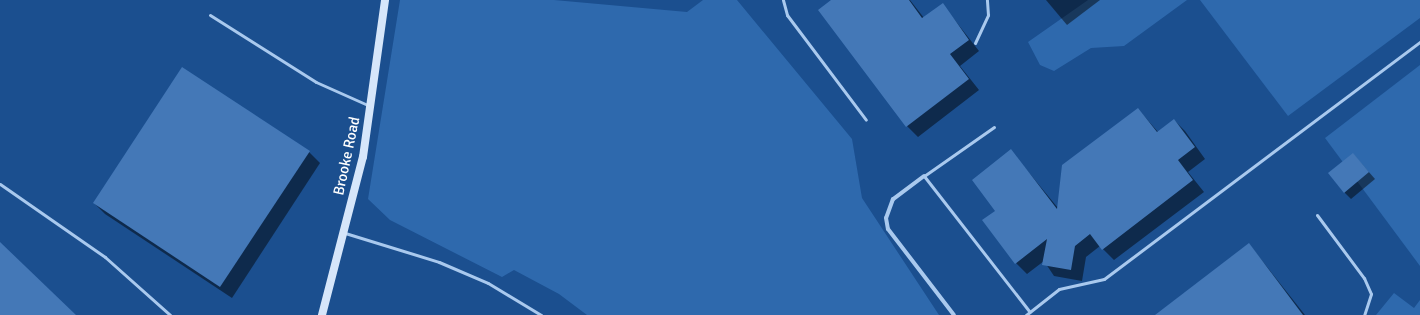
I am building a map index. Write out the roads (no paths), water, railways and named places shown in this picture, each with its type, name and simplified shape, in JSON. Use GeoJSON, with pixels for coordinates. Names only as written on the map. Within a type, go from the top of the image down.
{"type":"FeatureCollection","features":[{"type":"Feature","properties":{"kind":"street","name":"Brooke Road"},"geometry":{"type":"LineString","coordinates":[[322,315],[363,157],[385,0]]}},
{"type":"Feature","properties":{"kind":"street"},"geometry":{"type":"LineString","coordinates":[[924,176],[893,199],[886,218],[888,229],[954,315]]}},
{"type":"Feature","properties":{"kind":"lane"},"geometry":{"type":"LineString","coordinates":[[783,0],[787,15],[866,120]]}},
{"type":"Feature","properties":{"kind":"lane"},"geometry":{"type":"LineString","coordinates":[[975,43],[988,15],[987,0]]}},
{"type":"Feature","properties":{"kind":"lane"},"geometry":{"type":"LineString","coordinates":[[210,15],[316,82],[371,106]]}},
{"type":"Feature","properties":{"kind":"lane"},"geometry":{"type":"LineString","coordinates":[[1026,315],[1059,289],[1104,279],[1420,42]]}},
{"type":"Feature","properties":{"kind":"lane"},"geometry":{"type":"LineString","coordinates":[[994,127],[924,176],[1030,312]]}},
{"type":"Feature","properties":{"kind":"lane"},"geometry":{"type":"LineString","coordinates":[[0,184],[106,257],[170,315]]}},
{"type":"Feature","properties":{"kind":"lane"},"geometry":{"type":"LineString","coordinates":[[1316,215],[1364,278],[1371,294],[1364,315]]}},
{"type":"Feature","properties":{"kind":"lane"},"geometry":{"type":"LineString","coordinates":[[343,233],[439,262],[488,283],[541,315]]}}]}
